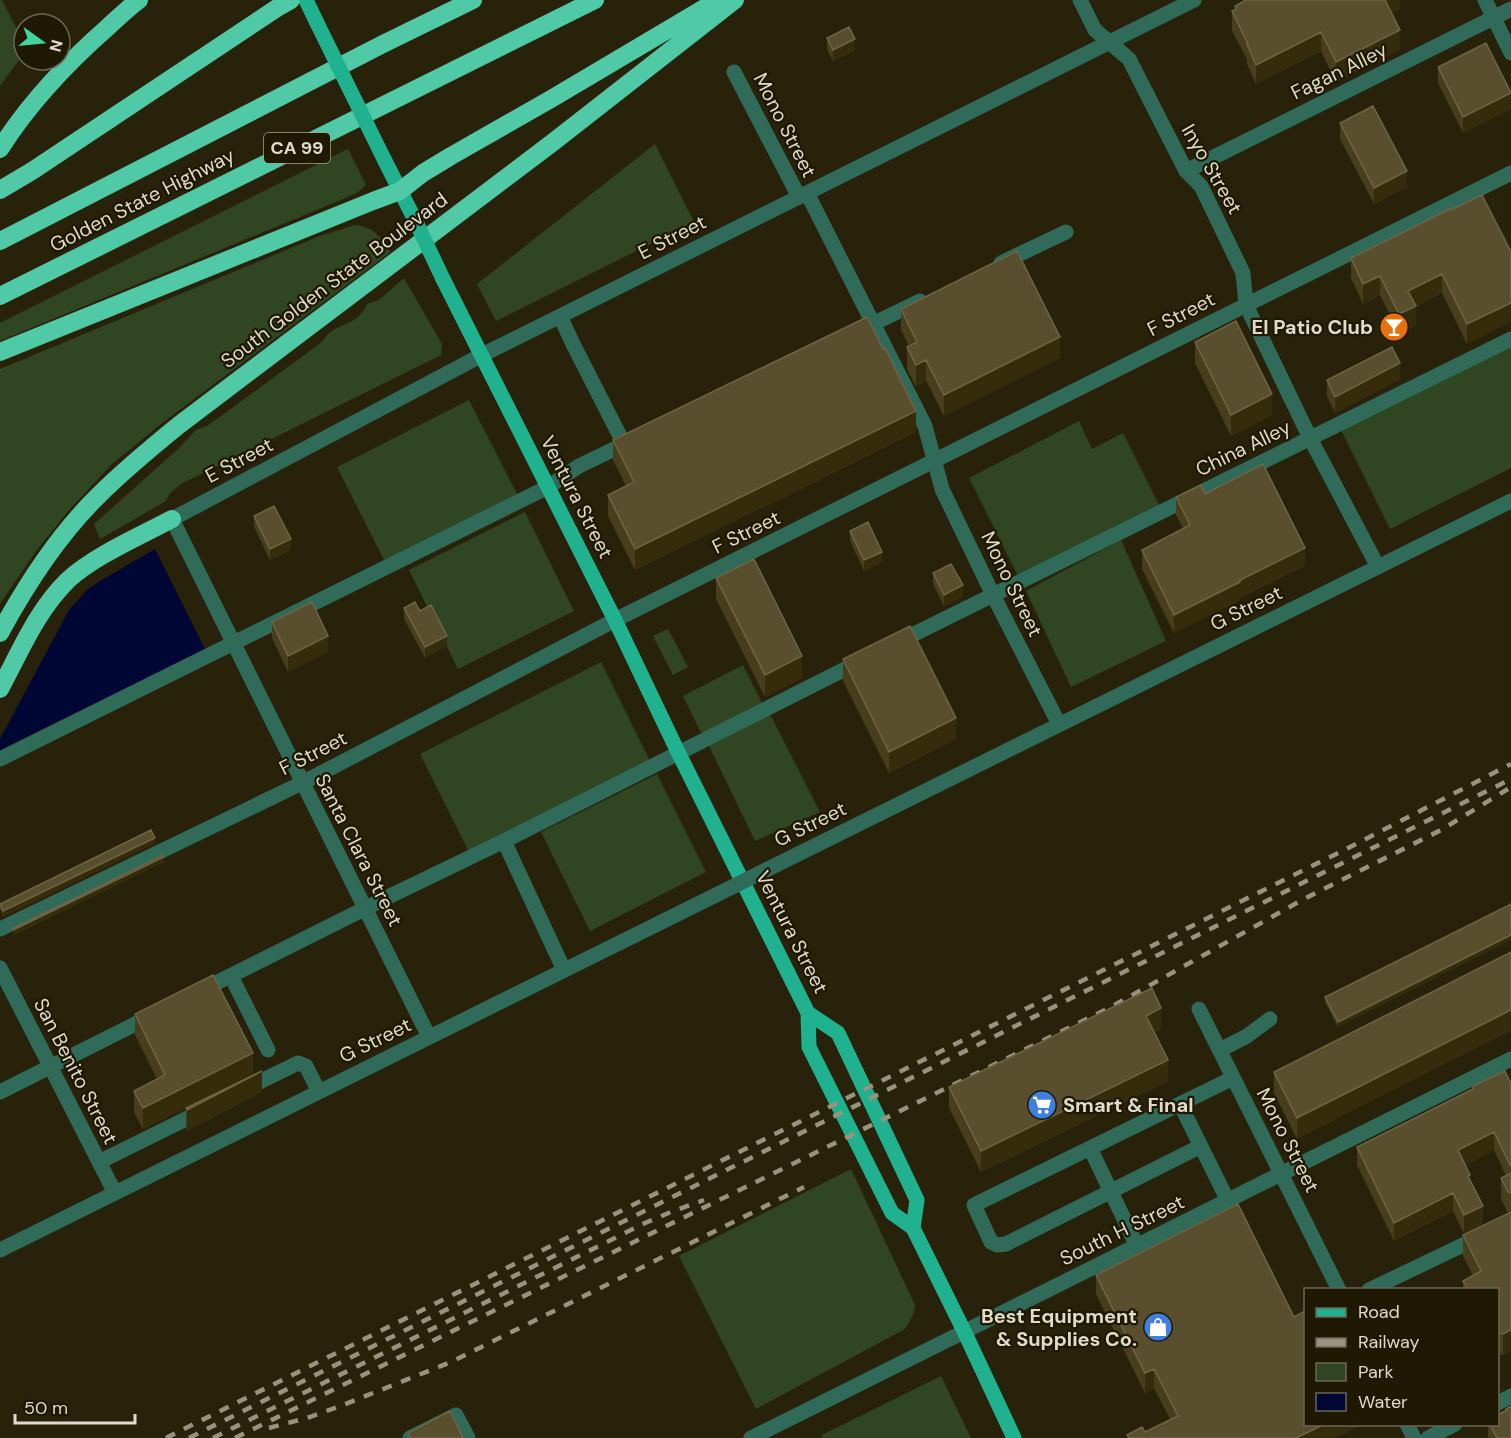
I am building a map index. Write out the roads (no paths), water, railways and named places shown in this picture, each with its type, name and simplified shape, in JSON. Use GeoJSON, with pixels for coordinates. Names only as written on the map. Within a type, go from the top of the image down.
{"type":"FeatureCollection","features":[{"type":"Feature","properties":{"kind":"highway"},"geometry":{"type":"LineString","coordinates":[[0,149],[48,86],[88,44],[140,0]]}},
{"type":"Feature","properties":{"kind":"highway"},"geometry":{"type":"LineString","coordinates":[[0,190],[291,0]]}},
{"type":"Feature","properties":{"kind":"highway","name":"Golden State Highway"},"geometry":{"type":"LineString","coordinates":[[0,241],[473,0]]}},
{"type":"Feature","properties":{"kind":"highway","name":"Golden State Highway"},"geometry":{"type":"LineString","coordinates":[[0,296],[595,0]]}},
{"type":"Feature","properties":{"kind":"highway"},"geometry":{"type":"LineString","coordinates":[[0,352],[400,190],[451,156],[718,0]]}},
{"type":"Feature","properties":{"kind":"highway","name":"South Golden State Boulevard"},"geometry":{"type":"LineString","coordinates":[[0,633],[16,602],[69,527],[98,495],[137,459],[188,418],[552,144],[735,0]]}},
{"type":"Feature","properties":{"kind":"highway"},"geometry":{"type":"LineString","coordinates":[[0,689],[36,621],[69,579],[106,554],[172,519]]}},
{"type":"Feature","properties":{"kind":"main road","name":"Ventura Street"},"geometry":{"type":"LineString","coordinates":[[306,0],[808,1012],[809,1047],[892,1213],[913,1228],[1014,1438]]}},
{"type":"Feature","properties":{"kind":"main road","name":"Ventura Street"},"geometry":{"type":"LineString","coordinates":[[808,1012],[838,1033],[917,1200],[913,1228]]}},
{"type":"Feature","properties":{"kind":"street","name":"Inyo Street"},"geometry":{"type":"LineString","coordinates":[[1080,0],[1095,30],[1129,59],[1186,171],[1202,186],[1243,273],[1246,305],[1310,438],[1378,567]]}},
{"type":"Feature","properties":{"kind":"street","name":"E Street"},"geometry":{"type":"LineString","coordinates":[[172,519],[482,355],[1194,0]]}},
{"type":"Feature","properties":{"kind":"street"},"geometry":{"type":"LineString","coordinates":[[1485,0],[1511,53]]}},
{"type":"Feature","properties":{"kind":"street","name":"Fagan Alley"},"geometry":{"type":"LineString","coordinates":[[1186,171],[1511,9]]}},
{"type":"Feature","properties":{"kind":"street","name":"Mono Street"},"geometry":{"type":"LineString","coordinates":[[734,72],[873,324],[925,426],[942,489],[1059,724]]}},
{"type":"Feature","properties":{"kind":"street","name":"F Street"},"geometry":{"type":"LineString","coordinates":[[0,929],[302,783],[615,620],[1511,173]]}},
{"type":"Feature","properties":{"kind":"street"},"geometry":{"type":"LineString","coordinates":[[991,267],[1066,232]]}},
{"type":"Feature","properties":{"kind":"street"},"geometry":{"type":"LineString","coordinates":[[842,339],[938,293]]}},
{"type":"Feature","properties":{"kind":"street"},"geometry":{"type":"LineString","coordinates":[[560,316],[624,444]]}},
{"type":"Feature","properties":{"kind":"street","name":"China Alley"},"geometry":{"type":"LineString","coordinates":[[188,997],[1511,339]]}},
{"type":"Feature","properties":{"kind":"street"},"geometry":{"type":"LineString","coordinates":[[0,759],[548,487],[579,466],[645,434]]}},
{"type":"Feature","properties":{"kind":"street","name":"G Street"},"geometry":{"type":"LineString","coordinates":[[0,1250],[1511,501]]}},
{"type":"Feature","properties":{"kind":"street","name":"Santa Clara Street"},"geometry":{"type":"LineString","coordinates":[[172,519],[429,1037]]}},
{"type":"Feature","properties":{"kind":"street"},"geometry":{"type":"LineString","coordinates":[[504,841],[564,970]]}},
{"type":"Feature","properties":{"kind":"street","name":"San Benito Street"},"geometry":{"type":"LineString","coordinates":[[0,968],[115,1193]]}},
{"type":"Feature","properties":{"kind":"street"},"geometry":{"type":"LineString","coordinates":[[231,976],[268,1050]]}},
{"type":"Feature","properties":{"kind":"street"},"geometry":{"type":"LineString","coordinates":[[0,1092],[167,1008]]}},
{"type":"Feature","properties":{"kind":"street","name":"Mono Street"},"geometry":{"type":"LineString","coordinates":[[1199,1009],[1338,1288]]}},
{"type":"Feature","properties":{"kind":"street"},"geometry":{"type":"LineString","coordinates":[[1220,1050],[1270,1019]]}},
{"type":"Feature","properties":{"kind":"street","name":"South H Street"},"geometry":{"type":"LineString","coordinates":[[751,1438],[1511,1059]]}},
{"type":"Feature","properties":{"kind":"street"},"geometry":{"type":"LineString","coordinates":[[232,1096],[298,1064],[306,1066],[319,1092]]}},
{"type":"Feature","properties":{"kind":"street"},"geometry":{"type":"LineString","coordinates":[[1201,1146],[1006,1244],[997,1245],[991,1242],[974,1205],[1233,1078]]}},
{"type":"Feature","properties":{"kind":"street"},"geometry":{"type":"LineString","coordinates":[[1180,1104],[1228,1201]]}},
{"type":"Feature","properties":{"kind":"street"},"geometry":{"type":"LineString","coordinates":[[99,1162],[212,1106]]}},
{"type":"Feature","properties":{"kind":"street"},"geometry":{"type":"LineString","coordinates":[[1090,1148],[1137,1246]]}},
{"type":"Feature","properties":{"kind":"street"},"geometry":{"type":"LineString","coordinates":[[1373,1288],[1511,1222]]}},
{"type":"Feature","properties":{"kind":"street"},"geometry":{"type":"LineString","coordinates":[[410,1438],[456,1415],[468,1438]]}},
{"type":"Feature","properties":{"kind":"street"},"geometry":{"type":"LineString","coordinates":[[1428,1438],[1453,1426]]}},
{"type":"Feature","properties":{"kind":"water"},"geometry":{"type":"Polygon","coordinates":[[[155,549],[205,649],[0,750],[0,739],[69,610],[87,590],[155,549]]]}},
{"type":"Feature","properties":{"kind":"railway"},"geometry":{"type":"LineString","coordinates":[[166,1438],[1356,844],[1511,764]]}},
{"type":"Feature","properties":{"kind":"railway"},"geometry":{"type":"LineString","coordinates":[[189,1438],[1511,779]]}},
{"type":"Feature","properties":{"kind":"railway"},"geometry":{"type":"LineString","coordinates":[[235,1438],[1111,1007],[1302,900],[1441,830],[1508,789]]}},
{"type":"Feature","properties":{"kind":"railway"},"geometry":{"type":"LineString","coordinates":[[269,1428],[310,1417],[451,1362],[804,1187]]}},
{"type":"Feature","properties":{"kind":"railway"},"geometry":{"type":"LineString","coordinates":[[213,1438],[645,1223],[704,1200]]}},
{"type":"Feature","properties":{"kind":"place","name":"El Patio Club"},"geometry":{"type":"Point","coordinates":[1394,327]}},
{"type":"Feature","properties":{"kind":"place","name":"Smart & Final"},"geometry":{"type":"Point","coordinates":[1042,1105]}},
{"type":"Feature","properties":{"kind":"place","name":"Best Equipment & Supplies Co."},"geometry":{"type":"Point","coordinates":[1158,1327]}}]}
